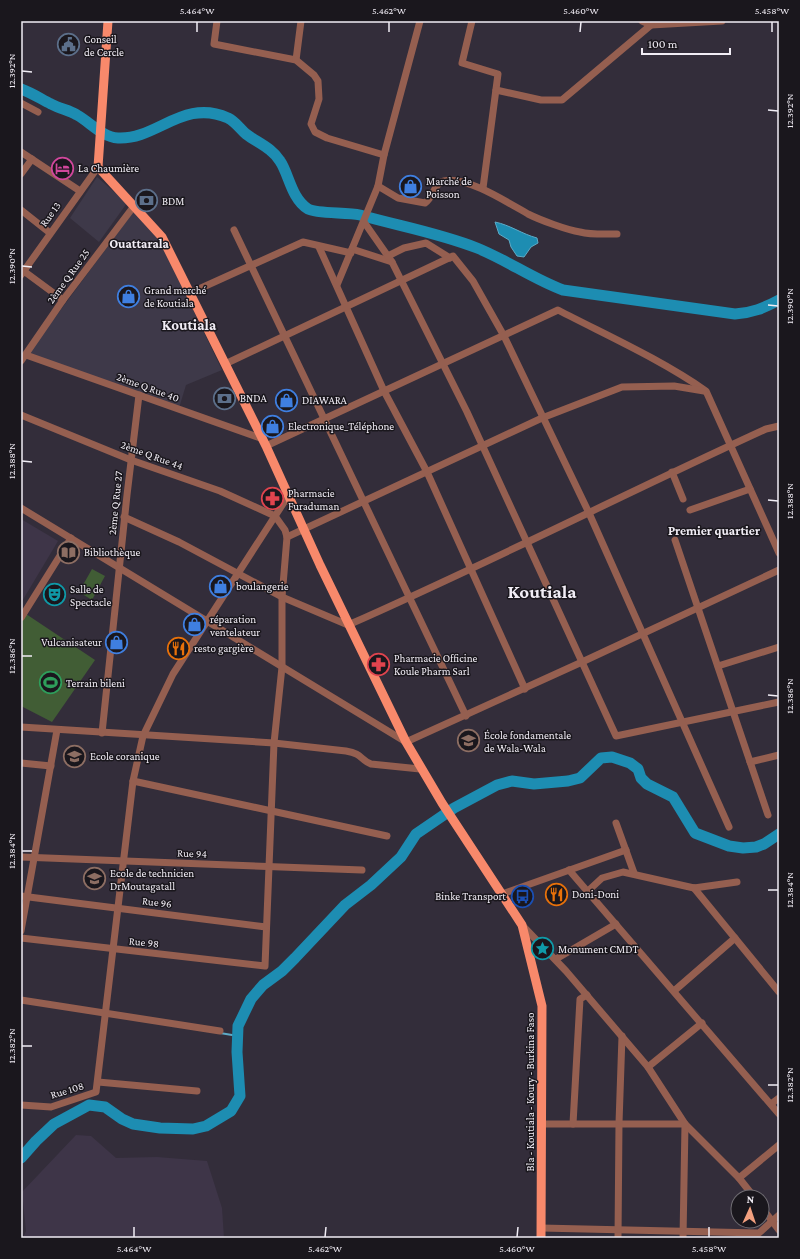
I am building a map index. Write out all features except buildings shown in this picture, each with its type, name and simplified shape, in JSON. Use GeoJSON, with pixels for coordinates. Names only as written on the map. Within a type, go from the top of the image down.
{"type":"FeatureCollection","features":[{"type":"Feature","properties":{"kind":"main road"},"geometry":{"type":"LineString","coordinates":[[98,167],[108,21]]}},
{"type":"Feature","properties":{"kind":"main road","name":"Bla - Koutiala - Koury - Burkina Faso"},"geometry":{"type":"LineString","coordinates":[[98,167],[162,237],[265,443],[348,626],[420,769],[522,925],[542,1006],[541,1238]]}},
{"type":"Feature","properties":{"kind":"street"},"geometry":{"type":"LineString","coordinates":[[217,21],[214,44],[296,60],[314,75],[318,81],[319,99],[311,124],[315,132],[327,138],[384,155]]}},
{"type":"Feature","properties":{"kind":"street"},"geometry":{"type":"LineString","coordinates":[[296,60],[301,21]]}},
{"type":"Feature","properties":{"kind":"street"},"geometry":{"type":"LineString","coordinates":[[337,285],[378,186],[384,155],[420,21]]}},
{"type":"Feature","properties":{"kind":"street"},"geometry":{"type":"LineString","coordinates":[[472,21],[462,63],[498,74],[484,188]]}},
{"type":"Feature","properties":{"kind":"street"},"geometry":{"type":"LineString","coordinates":[[642,21],[651,25],[722,21]]}},
{"type":"Feature","properties":{"kind":"street"},"geometry":{"type":"LineString","coordinates":[[496,90],[541,100],[562,100],[651,25]]}},
{"type":"Feature","properties":{"kind":"street"},"geometry":{"type":"LineString","coordinates":[[21,103],[38,112]]}},
{"type":"Feature","properties":{"kind":"street"},"geometry":{"type":"LineString","coordinates":[[21,152],[80,191]]}},
{"type":"Feature","properties":{"kind":"street"},"geometry":{"type":"LineString","coordinates":[[21,174],[32,158]]}},
{"type":"Feature","properties":{"kind":"street","name":"Rue 13"},"geometry":{"type":"LineString","coordinates":[[22,272],[98,167]]}},
{"type":"Feature","properties":{"kind":"street"},"geometry":{"type":"LineString","coordinates":[[378,186],[398,198],[426,203],[432,197],[434,188],[443,181],[454,181],[484,188],[530,215],[580,232],[617,234]]}},
{"type":"Feature","properties":{"kind":"street","name":"2ème Q Rue 25"},"geometry":{"type":"LineString","coordinates":[[21,361],[63,300],[134,206]]}},
{"type":"Feature","properties":{"kind":"street"},"geometry":{"type":"LineString","coordinates":[[21,210],[50,233]]}},
{"type":"Feature","properties":{"kind":"street"},"geometry":{"type":"LineString","coordinates":[[364,222],[390,259],[402,280],[483,447],[616,736],[779,702]]}},
{"type":"Feature","properties":{"kind":"street"},"geometry":{"type":"LineString","coordinates":[[234,230],[466,716]]}},
{"type":"Feature","properties":{"kind":"street"},"geometry":{"type":"LineString","coordinates":[[190,293],[303,242],[319,247],[351,251],[390,259],[404,248],[426,243],[450,258]]}},
{"type":"Feature","properties":{"kind":"street"},"geometry":{"type":"LineString","coordinates":[[319,247],[347,306],[384,391],[427,472],[470,571],[525,689]]}},
{"type":"Feature","properties":{"kind":"street"},"geometry":{"type":"LineString","coordinates":[[225,364],[453,256],[473,281],[504,336],[542,418],[589,513],[681,723],[729,827]]}},
{"type":"Feature","properties":{"kind":"street"},"geometry":{"type":"LineString","coordinates":[[22,272],[63,300]]}},
{"type":"Feature","properties":{"kind":"street"},"geometry":{"type":"LineString","coordinates":[[265,443],[324,419],[558,310],[649,356],[686,377],[706,391],[779,553]]}},
{"type":"Feature","properties":{"kind":"street","name":"2ème Q Rue 40"},"geometry":{"type":"LineString","coordinates":[[26,355],[139,395],[265,443]]}},
{"type":"Feature","properties":{"kind":"street"},"geometry":{"type":"LineString","coordinates":[[288,537],[483,447],[542,418],[622,387],[674,386],[706,391]]}},
{"type":"Feature","properties":{"kind":"street","name":"2ème Q Rue 27"},"geometry":{"type":"LineString","coordinates":[[102,733],[124,517],[139,395]]}},
{"type":"Feature","properties":{"kind":"street","name":"2ème Q Rue 44"},"geometry":{"type":"LineString","coordinates":[[21,415],[131,460],[220,491],[275,516]]}},
{"type":"Feature","properties":{"kind":"street"},"geometry":{"type":"LineString","coordinates":[[124,517],[179,542],[282,597],[348,626],[470,571],[526,542],[730,445],[766,429],[779,426]]}},
{"type":"Feature","properties":{"kind":"street"},"geometry":{"type":"LineString","coordinates":[[672,472],[683,499]]}},
{"type":"Feature","properties":{"kind":"street"},"geometry":{"type":"LineString","coordinates":[[690,510],[750,489]]}},
{"type":"Feature","properties":{"kind":"street"},"geometry":{"type":"LineString","coordinates":[[197,1090],[98,1082],[133,781],[143,736],[173,674],[288,496]]}},
{"type":"Feature","properties":{"kind":"street"},"geometry":{"type":"LineString","coordinates":[[21,508],[72,538],[119,569],[406,742],[525,689],[779,570]]}},
{"type":"Feature","properties":{"kind":"street"},"geometry":{"type":"LineString","coordinates":[[266,927],[274,743],[282,667],[282,597],[288,537],[286,530],[275,516]]}},
{"type":"Feature","properties":{"kind":"street"},"geometry":{"type":"LineString","coordinates":[[21,618],[72,538]]}},
{"type":"Feature","properties":{"kind":"street"},"geometry":{"type":"LineString","coordinates":[[675,540],[768,815]]}},
{"type":"Feature","properties":{"kind":"street"},"geometry":{"type":"LineString","coordinates":[[718,666],[779,647]]}},
{"type":"Feature","properties":{"kind":"street"},"geometry":{"type":"LineString","coordinates":[[21,727],[143,736],[274,743],[358,753],[364,761],[371,764],[420,769]]}},
{"type":"Feature","properties":{"kind":"street"},"geometry":{"type":"LineString","coordinates":[[21,931],[24,896],[34,857],[57,730]]}},
{"type":"Feature","properties":{"kind":"street"},"geometry":{"type":"LineString","coordinates":[[750,762],[779,755]]}},
{"type":"Feature","properties":{"kind":"street"},"geometry":{"type":"LineString","coordinates":[[21,763],[51,766]]}},
{"type":"Feature","properties":{"kind":"street"},"geometry":{"type":"LineString","coordinates":[[133,781],[387,836]]}},
{"type":"Feature","properties":{"kind":"street"},"geometry":{"type":"LineString","coordinates":[[616,823],[634,874]]}},
{"type":"Feature","properties":{"kind":"street"},"geometry":{"type":"LineString","coordinates":[[502,894],[626,850]]}},
{"type":"Feature","properties":{"kind":"street","name":"Rue 94"},"geometry":{"type":"LineString","coordinates":[[21,857],[362,870]]}},
{"type":"Feature","properties":{"kind":"street"},"geometry":{"type":"LineString","coordinates":[[569,870],[779,1114]]}},
{"type":"Feature","properties":{"kind":"street"},"geometry":{"type":"LineString","coordinates":[[588,891],[602,878],[623,872],[694,888],[737,882]]}},
{"type":"Feature","properties":{"kind":"street"},"geometry":{"type":"LineString","coordinates":[[694,888],[779,992]]}},
{"type":"Feature","properties":{"kind":"street","name":"Rue 96"},"geometry":{"type":"LineString","coordinates":[[24,896],[266,927]]}},
{"type":"Feature","properties":{"kind":"street"},"geometry":{"type":"LineString","coordinates":[[556,959],[616,924]]}},
{"type":"Feature","properties":{"kind":"street"},"geometry":{"type":"LineString","coordinates":[[522,925],[556,959],[648,1067],[686,1124],[739,1178],[748,1189]]}},
{"type":"Feature","properties":{"kind":"street","name":"Rue 98"},"geometry":{"type":"LineString","coordinates":[[21,938],[264,966],[266,927]]}},
{"type":"Feature","properties":{"kind":"street"},"geometry":{"type":"LineString","coordinates":[[674,991],[735,938]]}},
{"type":"Feature","properties":{"kind":"street"},"geometry":{"type":"LineString","coordinates":[[573,1124],[580,999],[586,995]]}},
{"type":"Feature","properties":{"kind":"street"},"geometry":{"type":"LineString","coordinates":[[21,1000],[220,1030]]}},
{"type":"Feature","properties":{"kind":"street"},"geometry":{"type":"LineString","coordinates":[[648,1067],[702,1023]]}},
{"type":"Feature","properties":{"kind":"street"},"geometry":{"type":"LineString","coordinates":[[618,1238],[619,1123],[622,1036]]}},
{"type":"Feature","properties":{"kind":"street","name":"Rue 108"},"geometry":{"type":"LineString","coordinates":[[21,1105],[51,1107],[96,1092],[98,1082]]}},
{"type":"Feature","properties":{"kind":"street"},"geometry":{"type":"LineString","coordinates":[[771,1104],[779,1098]]}},
{"type":"Feature","properties":{"kind":"street"},"geometry":{"type":"LineString","coordinates":[[541,1124],[686,1124]]}},
{"type":"Feature","properties":{"kind":"street"},"geometry":{"type":"LineString","coordinates":[[683,1235],[686,1124]]}},
{"type":"Feature","properties":{"kind":"street"},"geometry":{"type":"LineString","coordinates":[[739,1178],[779,1145]]}},
{"type":"Feature","properties":{"kind":"street"},"geometry":{"type":"LineString","coordinates":[[541,1228],[618,1230],[683,1235],[759,1235],[779,1215]]}},
{"type":"Feature","properties":{"kind":"street"},"geometry":{"type":"LineString","coordinates":[[770,1218],[779,1230]]}},
{"type":"Feature","properties":{"kind":"shaded area"},"geometry":{"type":"Polygon","coordinates":[[[97,177],[127,203],[99,242],[70,218],[97,177]]]}},
{"type":"Feature","properties":{"kind":"shaded area","name":"Grand marché de Koutiala"},"geometry":{"type":"Polygon","coordinates":[[[134,211],[159,239],[222,370],[186,385],[179,408],[28,354],[134,211]]]}},
{"type":"Feature","properties":{"kind":"shaded area"},"geometry":{"type":"Polygon","coordinates":[[[21,519],[58,541],[21,603],[21,519]]]}},
{"type":"Feature","properties":{"kind":"shaded area"},"geometry":{"type":"Polygon","coordinates":[[[76,1135],[91,1136],[116,1158],[157,1157],[207,1161],[222,1208],[224,1238],[23,1238],[26,1231],[22,1192],[76,1135]]]}},
{"type":"Feature","properties":{"kind":"green space"},"geometry":{"type":"Polygon","coordinates":[[[92,569],[105,576],[92,600],[79,592],[92,569]]]}},
{"type":"Feature","properties":{"kind":"green space","name":"Terrain bileni"},"geometry":{"type":"Polygon","coordinates":[[[26,614],[95,660],[52,722],[21,706],[21,623],[26,614]]]}},
{"type":"Feature","properties":{"kind":"water"},"geometry":{"type":"Polygon","coordinates":[[[495,222],[537,238],[538,243],[531,247],[524,257],[517,256],[511,247],[509,240],[499,234],[495,222]]]}},
{"type":"Feature","properties":{"kind":"waterway"},"geometry":{"type":"LineString","coordinates":[[21,89],[54,106],[74,113],[101,132],[118,138],[132,137],[145,133],[171,121],[197,113],[212,113],[228,118],[246,134],[277,156],[298,199],[308,209],[318,212],[360,215],[448,238],[477,248],[552,286],[563,290],[735,314],[758,310],[779,300]]}},
{"type":"Feature","properties":{"kind":"waterway"},"geometry":{"type":"LineString","coordinates":[[21,1158],[54,1124],[89,1105],[105,1107],[122,1119],[133,1124],[160,1128],[193,1129],[206,1126],[231,1111],[240,1096],[237,1052],[238,1026],[251,999],[263,985],[282,971],[345,905],[371,885],[401,857],[416,834],[454,808],[497,785],[512,781],[534,784],[568,781],[580,778],[601,758],[612,757],[630,763],[638,769],[641,778],[647,784],[673,797],[695,833],[729,846],[743,848],[756,847],[764,844],[779,834]]}},
{"type":"Feature","properties":{"kind":"waterway"},"geometry":{"type":"LineString","coordinates":[[220,1033],[238,1036]]}},
{"type":"Feature","properties":{"kind":"place","name":"Conseil de Cercle"},"geometry":{"type":"Point","coordinates":[68,45]}},
{"type":"Feature","properties":{"kind":"place","name":"La Chaumière"},"geometry":{"type":"Point","coordinates":[63,168]}},
{"type":"Feature","properties":{"kind":"place","name":"Marché de Poisson"},"geometry":{"type":"Point","coordinates":[411,187]}},
{"type":"Feature","properties":{"kind":"place","name":"BDM"},"geometry":{"type":"Point","coordinates":[147,201]}},
{"type":"Feature","properties":{"kind":"place","name":"Grand marché de Koutiala"},"geometry":{"type":"Point","coordinates":[129,296]}},
{"type":"Feature","properties":{"kind":"place","name":"BNDA"},"geometry":{"type":"Point","coordinates":[225,398]}},
{"type":"Feature","properties":{"kind":"place","name":"DIAWARA"},"geometry":{"type":"Point","coordinates":[286,400]}},
{"type":"Feature","properties":{"kind":"place","name":"Electronique_Téléphone"},"geometry":{"type":"Point","coordinates":[273,426]}},
{"type":"Feature","properties":{"kind":"place","name":"Pharmacie Furaduman"},"geometry":{"type":"Point","coordinates":[273,499]}},
{"type":"Feature","properties":{"kind":"place","name":"Bibliothèque"},"geometry":{"type":"Point","coordinates":[69,552]}},
{"type":"Feature","properties":{"kind":"place","name":"boulangerie"},"geometry":{"type":"Point","coordinates":[220,586]}},
{"type":"Feature","properties":{"kind":"place","name":"Salle de Spectacle"},"geometry":{"type":"Point","coordinates":[55,595]}},
{"type":"Feature","properties":{"kind":"place","name":"réparation ventelateur"},"geometry":{"type":"Point","coordinates":[194,625]}},
{"type":"Feature","properties":{"kind":"place","name":"Vulcanisateur"},"geometry":{"type":"Point","coordinates":[117,642]}},
{"type":"Feature","properties":{"kind":"place","name":"resto gargière"},"geometry":{"type":"Point","coordinates":[178,648]}},
{"type":"Feature","properties":{"kind":"place","name":"Pharmacie Officine Koule Pharm Sarl"},"geometry":{"type":"Point","coordinates":[378,664]}},
{"type":"Feature","properties":{"kind":"place","name":"Terrain bileni"},"geometry":{"type":"Point","coordinates":[50,683]}},
{"type":"Feature","properties":{"kind":"place","name":"École fondamentale de Wala-Wala"},"geometry":{"type":"Point","coordinates":[468,741]}},
{"type":"Feature","properties":{"kind":"place","name":"Ecole coranique"},"geometry":{"type":"Point","coordinates":[75,756]}},
{"type":"Feature","properties":{"kind":"place","name":"Ecole de technicien DrMoutagatall"},"geometry":{"type":"Point","coordinates":[94,879]}},
{"type":"Feature","properties":{"kind":"place","name":"Doni-Doni"},"geometry":{"type":"Point","coordinates":[556,894]}},
{"type":"Feature","properties":{"kind":"place","name":"Binke Transport"},"geometry":{"type":"Point","coordinates":[522,896]}},
{"type":"Feature","properties":{"kind":"place","name":"Monument CMDT"},"geometry":{"type":"Point","coordinates":[543,949]}},
{"type":"Feature","properties":{"kind":"district","name":"Ouattarala"},"geometry":{"type":"Point","coordinates":[139,243]}},
{"type":"Feature","properties":{"kind":"district","name":"Koutiala"},"geometry":{"type":"Point","coordinates":[189,325]}},
{"type":"Feature","properties":{"kind":"district","name":"Premier quartier"},"geometry":{"type":"Point","coordinates":[714,530]}},
{"type":"Feature","properties":{"kind":"district","name":"Koutiala"},"geometry":{"type":"Point","coordinates":[542,591]}}]}
